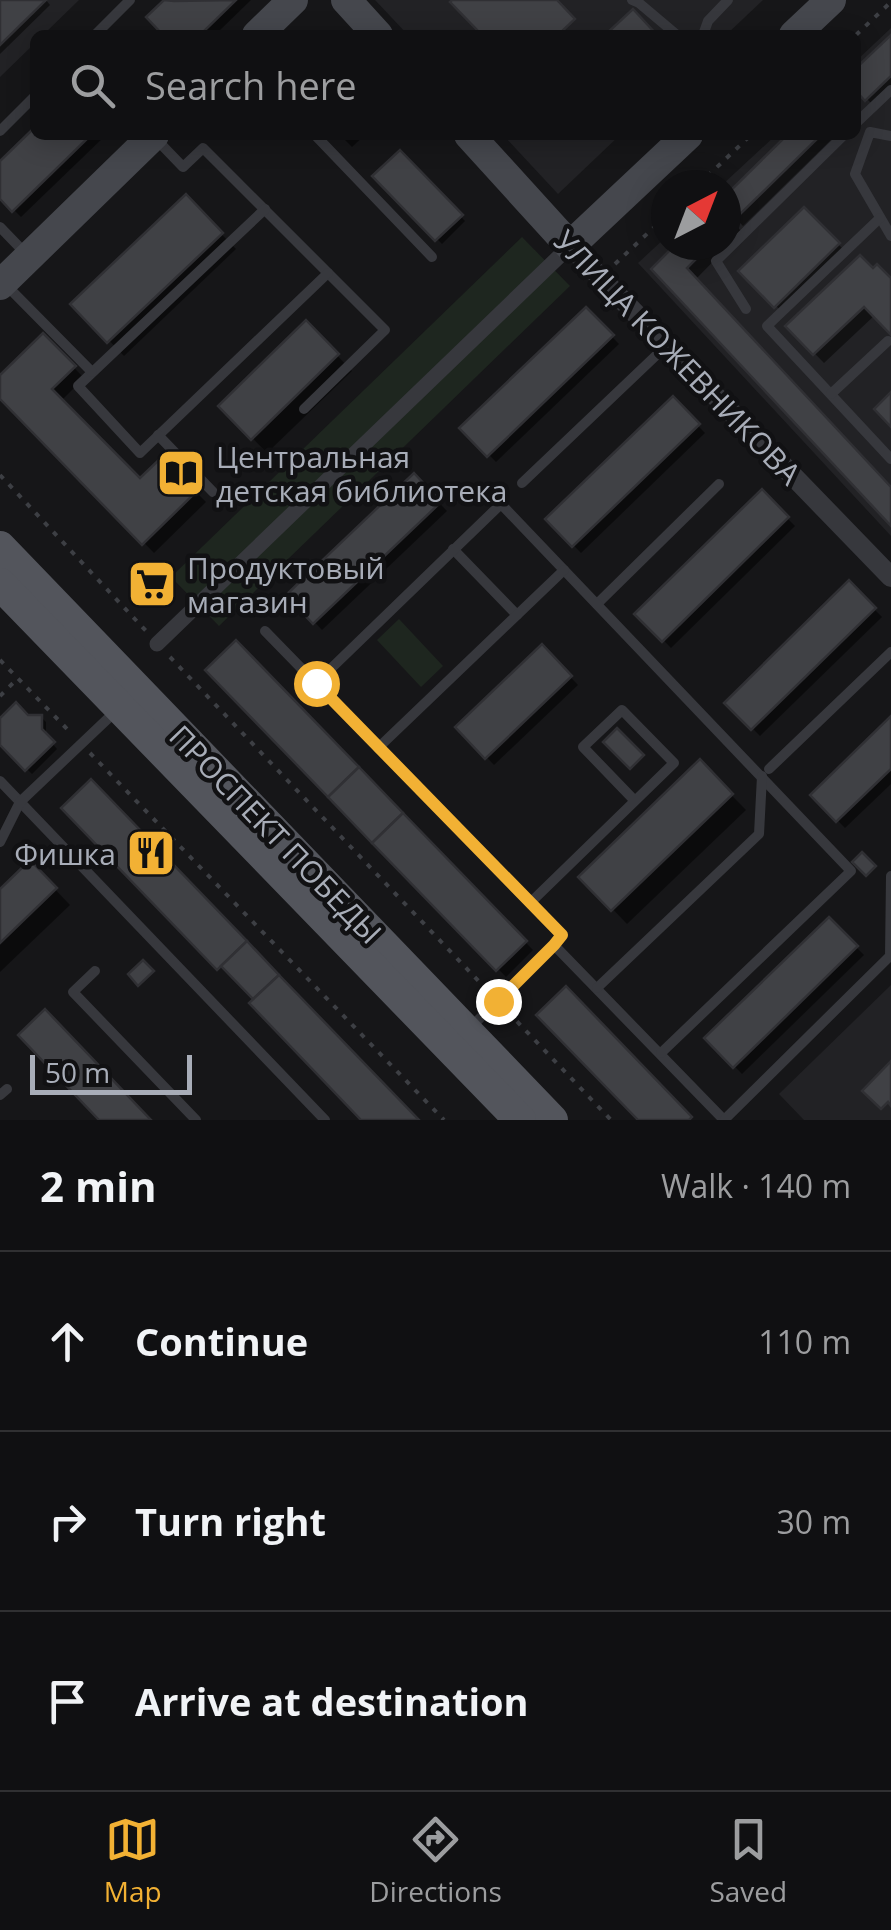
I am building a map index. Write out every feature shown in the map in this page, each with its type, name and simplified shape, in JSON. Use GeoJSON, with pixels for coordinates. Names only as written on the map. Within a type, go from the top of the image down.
{"type":"FeatureCollection","features":[{"type":"Feature","properties":{"kind":"main road"},"geometry":{"type":"LineString","coordinates":[[262,30],[293,0]]}},
{"type":"Feature","properties":{"kind":"main road"},"geometry":{"type":"LineString","coordinates":[[346,0],[373,30]]}},
{"type":"Feature","properties":{"kind":"main road"},"geometry":{"type":"LineString","coordinates":[[799,30],[831,0]]}},
{"type":"Feature","properties":{"kind":"main road"},"geometry":{"type":"LineString","coordinates":[[2,283],[148,140]]}},
{"type":"Feature","properties":{"kind":"main road","name":"УЛИЦА КОЖЕВНИКОВА"},"geometry":{"type":"LineString","coordinates":[[474,140],[570,246]]}},
{"type":"Feature","properties":{"kind":"main road"},"geometry":{"type":"LineString","coordinates":[[570,246],[683,140]]}},
{"type":"Feature","properties":{"kind":"main road","name":"ПРОСПЕКТ ПОБЕДЫ"},"geometry":{"type":"LineString","coordinates":[[0,547],[552,1120]]}},
{"type":"Feature","properties":{"kind":"main road","name":"ПРОСПЕКТ ПОБЕДЫ"},"geometry":{"type":"LineString","coordinates":[[0,584],[508,1112]]}},
{"type":"Feature","properties":{"kind":"street","name":"УЛИЦА КОЖЕВНИКОВА"},"geometry":{"type":"LineString","coordinates":[[570,246],[891,577]]}},
{"type":"Feature","properties":{"kind":"street"},"geometry":{"type":"LineString","coordinates":[[157,644],[570,246]]}},
{"type":"Feature","properties":{"kind":"lane"},"geometry":{"type":"LineString","coordinates":[[101,30],[130,0]]}},
{"type":"Feature","properties":{"kind":"lane"},"geometry":{"type":"LineString","coordinates":[[632,0],[640,2],[671,30]]}},
{"type":"Feature","properties":{"kind":"lane"},"geometry":{"type":"LineString","coordinates":[[704,30],[728,0]]}},
{"type":"Feature","properties":{"kind":"lane"},"geometry":{"type":"LineString","coordinates":[[861,116],[891,90]]}},
{"type":"Feature","properties":{"kind":"lane"},"geometry":{"type":"LineString","coordinates":[[0,131],[30,101]]}},
{"type":"Feature","properties":{"kind":"lane"},"geometry":{"type":"LineString","coordinates":[[861,124],[870,132],[891,136]]}},
{"type":"Feature","properties":{"kind":"lane"},"geometry":{"type":"LineString","coordinates":[[870,132],[855,174],[891,236]]}},
{"type":"Feature","properties":{"kind":"lane"},"geometry":{"type":"LineString","coordinates":[[158,140],[183,168],[203,148],[386,330],[304,408]]}},
{"type":"Feature","properties":{"kind":"lane"},"geometry":{"type":"LineString","coordinates":[[320,140],[432,257]]}},
{"type":"Feature","properties":{"kind":"lane"},"geometry":{"type":"LineString","coordinates":[[746,309],[716,261],[839,140]]}},
{"type":"Feature","properties":{"kind":"lane"},"geometry":{"type":"LineString","coordinates":[[264,210],[78,386],[140,452],[328,273]]}},
{"type":"Feature","properties":{"kind":"lane"},"geometry":{"type":"LineString","coordinates":[[880,218],[767,326],[891,459]]}},
{"type":"Feature","properties":{"kind":"lane"},"geometry":{"type":"LineString","coordinates":[[0,227],[29,257]]}},
{"type":"Feature","properties":{"kind":"lane"},"geometry":{"type":"LineString","coordinates":[[2,283],[92,372]]}},
{"type":"Feature","properties":{"kind":"lane"},"geometry":{"type":"LineString","coordinates":[[831,394],[888,341]]}},
{"type":"Feature","properties":{"kind":"lane"},"geometry":{"type":"LineString","coordinates":[[522,483],[666,346]]}},
{"type":"Feature","properties":{"kind":"lane"},"geometry":{"type":"LineString","coordinates":[[158,435],[213,492]]}},
{"type":"Feature","properties":{"kind":"lane"},"geometry":{"type":"LineString","coordinates":[[597,604],[719,484]]}},
{"type":"Feature","properties":{"kind":"lane"},"geometry":{"type":"LineString","coordinates":[[316,683],[501,504],[766,772],[852,871],[661,1054]]}},
{"type":"Feature","properties":{"kind":"lane"},"geometry":{"type":"LineString","coordinates":[[453,549],[517,615]]}},
{"type":"Feature","properties":{"kind":"lane"},"geometry":{"type":"LineString","coordinates":[[378,748],[564,570]]}},
{"type":"Feature","properties":{"kind":"lane"},"geometry":{"type":"LineString","coordinates":[[265,631],[562,935],[467,1032]]}},
{"type":"Feature","properties":{"kind":"lane"},"geometry":{"type":"LineString","coordinates":[[596,988],[759,834],[766,772],[891,652]]}},
{"type":"Feature","properties":{"kind":"lane"},"geometry":{"type":"LineString","coordinates":[[0,842],[20,802],[118,708]]}},
{"type":"Feature","properties":{"kind":"lane"},"geometry":{"type":"LineString","coordinates":[[530,903],[635,801],[674,763],[622,710],[583,747],[635,801]]}},
{"type":"Feature","properties":{"kind":"lane"},"geometry":{"type":"LineString","coordinates":[[0,781],[325,1120]]}},
{"type":"Feature","properties":{"kind":"lane"},"geometry":{"type":"LineString","coordinates":[[554,945],[725,1120],[890,956],[891,876]]}},
{"type":"Feature","properties":{"kind":"lane"},"geometry":{"type":"LineString","coordinates":[[95,971],[73,992],[196,1120]]}},
{"type":"Feature","properties":{"kind":"path"},"geometry":{"type":"LineString","coordinates":[[861,31],[891,2]]}},
{"type":"Feature","properties":{"kind":"path"},"geometry":{"type":"LineString","coordinates":[[714,170],[746,140]]}},
{"type":"Feature","properties":{"kind":"path"},"geometry":{"type":"LineString","coordinates":[[601,278],[651,230]]}},
{"type":"Feature","properties":{"kind":"path"},"geometry":{"type":"LineString","coordinates":[[0,474],[611,1120]]}},
{"type":"Feature","properties":{"kind":"path"},"geometry":{"type":"LineString","coordinates":[[0,660],[444,1120]]}},
{"type":"Feature","properties":{"kind":"path"},"geometry":{"type":"LineString","coordinates":[[0,696],[18,678]]}},
{"type":"Feature","properties":{"kind":"shaded area"},"geometry":{"type":"Polygon","coordinates":[[[0,0],[79,0],[48,30],[30,30],[30,48],[0,77],[0,0]]]}},
{"type":"Feature","properties":{"kind":"shaded area"},"geometry":{"type":"Polygon","coordinates":[[[375,0],[763,0],[731,30],[403,30],[375,0]]]}},
{"type":"Feature","properties":{"kind":"shaded area"},"geometry":{"type":"Polygon","coordinates":[[[891,28],[891,536],[638,263],[651,251],[651,260],[741,260],[738,170],[771,140],[861,140],[861,56],[891,28]]]}},
{"type":"Feature","properties":{"kind":"shaded area"},"geometry":{"type":"Polygon","coordinates":[[[508,140],[615,140],[558,194],[508,140]]]}},
{"type":"Feature","properties":{"kind":"shaded area"},"geometry":{"type":"Polygon","coordinates":[[[522,237],[570,286],[219,626],[171,577],[522,237]]]}},
{"type":"Feature","properties":{"kind":"shaded area"},"geometry":{"type":"Polygon","coordinates":[[[399,619],[443,666],[421,687],[377,640],[399,619]]]}},
{"type":"Feature","properties":{"kind":"shaded area"},"geometry":{"type":"Polygon","coordinates":[[[891,985],[891,1120],[804,1120],[779,1094],[891,985]]]}},
{"type":"Feature","properties":{"kind":"building"},"geometry":{"type":"Polygon","coordinates":[[[0,0],[46,0],[0,45],[0,0]]]}},
{"type":"Feature","properties":{"kind":"building"},"geometry":{"type":"Polygon","coordinates":[[[164,0],[236,0],[205,30],[158,30],[146,17],[164,0]]]}},
{"type":"Feature","properties":{"kind":"building"},"geometry":{"type":"Polygon","coordinates":[[[557,0],[575,19],[563,30],[477,30],[450,2],[557,0]]]}},
{"type":"Feature","properties":{"kind":"building"},"geometry":{"type":"Polygon","coordinates":[[[633,9],[652,30],[610,30],[633,9]]]}},
{"type":"Feature","properties":{"kind":"building"},"geometry":{"type":"Polygon","coordinates":[[[891,35],[891,76],[865,101],[861,97],[861,63],[891,35]]]}},
{"type":"Feature","properties":{"kind":"building"},"geometry":{"type":"Polygon","coordinates":[[[30,132],[30,140],[86,140],[12,212],[0,199],[0,161],[30,132]]]}},
{"type":"Feature","properties":{"kind":"building"},"geometry":{"type":"Polygon","coordinates":[[[782,140],[816,140],[741,213],[741,180],[782,140]]]}},
{"type":"Feature","properties":{"kind":"building"},"geometry":{"type":"Polygon","coordinates":[[[400,150],[463,215],[435,241],[372,176],[400,150]]]}},
{"type":"Feature","properties":{"kind":"building"},"geometry":{"type":"Polygon","coordinates":[[[186,194],[223,233],[107,343],[70,304],[186,194]]]}},
{"type":"Feature","properties":{"kind":"building"},"geometry":{"type":"Polygon","coordinates":[[[804,207],[840,243],[774,308],[738,271],[804,207]]]}},
{"type":"Feature","properties":{"kind":"building"},"geometry":{"type":"Polygon","coordinates":[[[860,255],[891,278],[891,335],[864,307],[813,355],[785,326],[860,255]]]}},
{"type":"Feature","properties":{"kind":"building"},"geometry":{"type":"Polygon","coordinates":[[[660,260],[695,260],[687,268],[891,487],[891,526],[651,269],[660,260]]]}},
{"type":"Feature","properties":{"kind":"building"},"geometry":{"type":"Polygon","coordinates":[[[586,307],[614,335],[487,457],[459,428],[586,307]]]}},
{"type":"Feature","properties":{"kind":"building"},"geometry":{"type":"Polygon","coordinates":[[[306,320],[339,354],[251,440],[218,406],[306,320]]]}},
{"type":"Feature","properties":{"kind":"building"},"geometry":{"type":"Polygon","coordinates":[[[43,333],[76,366],[52,389],[140,478],[164,455],[198,490],[142,545],[0,399],[0,375],[43,333]]]}},
{"type":"Feature","properties":{"kind":"building"},"geometry":{"type":"Polygon","coordinates":[[[891,392],[891,427],[874,409],[891,392]]]}},
{"type":"Feature","properties":{"kind":"building"},"geometry":{"type":"Polygon","coordinates":[[[673,396],[700,424],[572,547],[545,519],[673,396]]]}},
{"type":"Feature","properties":{"kind":"building"},"geometry":{"type":"Polygon","coordinates":[[[414,473],[441,502],[313,624],[286,595],[414,473]]]}},
{"type":"Feature","properties":{"kind":"building"},"geometry":{"type":"Polygon","coordinates":[[[762,489],[789,517],[662,642],[634,614],[762,489]]]}},
{"type":"Feature","properties":{"kind":"building"},"geometry":{"type":"Polygon","coordinates":[[[157,565],[172,580],[152,601],[137,586],[157,565]]]}},
{"type":"Feature","properties":{"kind":"building"},"geometry":{"type":"Polygon","coordinates":[[[849,580],[876,608],[751,730],[724,703],[849,580]]]}},
{"type":"Feature","properties":{"kind":"building"},"geometry":{"type":"Polygon","coordinates":[[[236,640],[359,767],[328,797],[205,670],[236,640]]]}},
{"type":"Feature","properties":{"kind":"building"},"geometry":{"type":"Polygon","coordinates":[[[542,644],[572,676],[485,759],[455,727],[542,644]]]}},
{"type":"Feature","properties":{"kind":"building"},"geometry":{"type":"Polygon","coordinates":[[[16,702],[28,715],[42,715],[42,729],[55,742],[25,771],[0,745],[0,718],[16,702]]]}},
{"type":"Feature","properties":{"kind":"building"},"geometry":{"type":"Polygon","coordinates":[[[891,716],[891,769],[836,822],[810,795],[891,716]]]}},
{"type":"Feature","properties":{"kind":"building"},"geometry":{"type":"Polygon","coordinates":[[[617,728],[644,755],[630,769],[603,742],[617,728]]]}},
{"type":"Feature","properties":{"kind":"building"},"geometry":{"type":"Polygon","coordinates":[[[700,759],[733,794],[611,911],[578,877],[700,759]]]}},
{"type":"Feature","properties":{"kind":"building"},"geometry":{"type":"Polygon","coordinates":[[[359,767],[403,813],[372,843],[328,797],[359,767]]]}},
{"type":"Feature","properties":{"kind":"building"},"geometry":{"type":"Polygon","coordinates":[[[91,779],[247,941],[217,970],[61,808],[91,779]]]}},
{"type":"Feature","properties":{"kind":"building"},"geometry":{"type":"Polygon","coordinates":[[[403,813],[527,941],[496,971],[372,843],[403,813]]]}},
{"type":"Feature","properties":{"kind":"building"},"geometry":{"type":"Polygon","coordinates":[[[862,852],[876,866],[866,876],[852,862],[862,852]]]}},
{"type":"Feature","properties":{"kind":"building"},"geometry":{"type":"Polygon","coordinates":[[[30,860],[57,888],[0,943],[0,889],[30,860]]]}},
{"type":"Feature","properties":{"kind":"building"},"geometry":{"type":"Polygon","coordinates":[[[829,917],[858,946],[733,1068],[704,1038],[829,917]]]}},
{"type":"Feature","properties":{"kind":"building"},"geometry":{"type":"Polygon","coordinates":[[[247,941],[279,975],[253,999],[221,966],[247,941]]]}},
{"type":"Feature","properties":{"kind":"building"},"geometry":{"type":"Polygon","coordinates":[[[143,960],[154,971],[138,986],[128,974],[143,960]]]}},
{"type":"Feature","properties":{"kind":"building"},"geometry":{"type":"Polygon","coordinates":[[[279,975],[419,1120],[361,1120],[249,1003],[279,975]]]}},
{"type":"Feature","properties":{"kind":"building"},"geometry":{"type":"Polygon","coordinates":[[[566,986],[692,1117],[689,1120],[638,1120],[536,1015],[566,986]]]}},
{"type":"Feature","properties":{"kind":"building"},"geometry":{"type":"Polygon","coordinates":[[[45,1009],[151,1120],[99,1120],[18,1035],[45,1009]]]}},
{"type":"Feature","properties":{"kind":"building"},"geometry":{"type":"Polygon","coordinates":[[[891,1061],[891,1106],[888,1102],[881,1109],[862,1091],[891,1061]]]}},
{"type":"Feature","properties":{"kind":"place","name":"Центральная детская библиотека"},"geometry":{"type":"Point","coordinates":[181,473]}},
{"type":"Feature","properties":{"kind":"place","name":"Продуктовый магазин"},"geometry":{"type":"Point","coordinates":[152,584]}},
{"type":"Feature","properties":{"kind":"place","name":"Фишка"},"geometry":{"type":"Point","coordinates":[151,853]}},
{"type":"Feature","properties":{"kind":"route"},"geometry":{"type":"LineString","coordinates":[[316,683],[562,935],[498,1001]]}}]}
